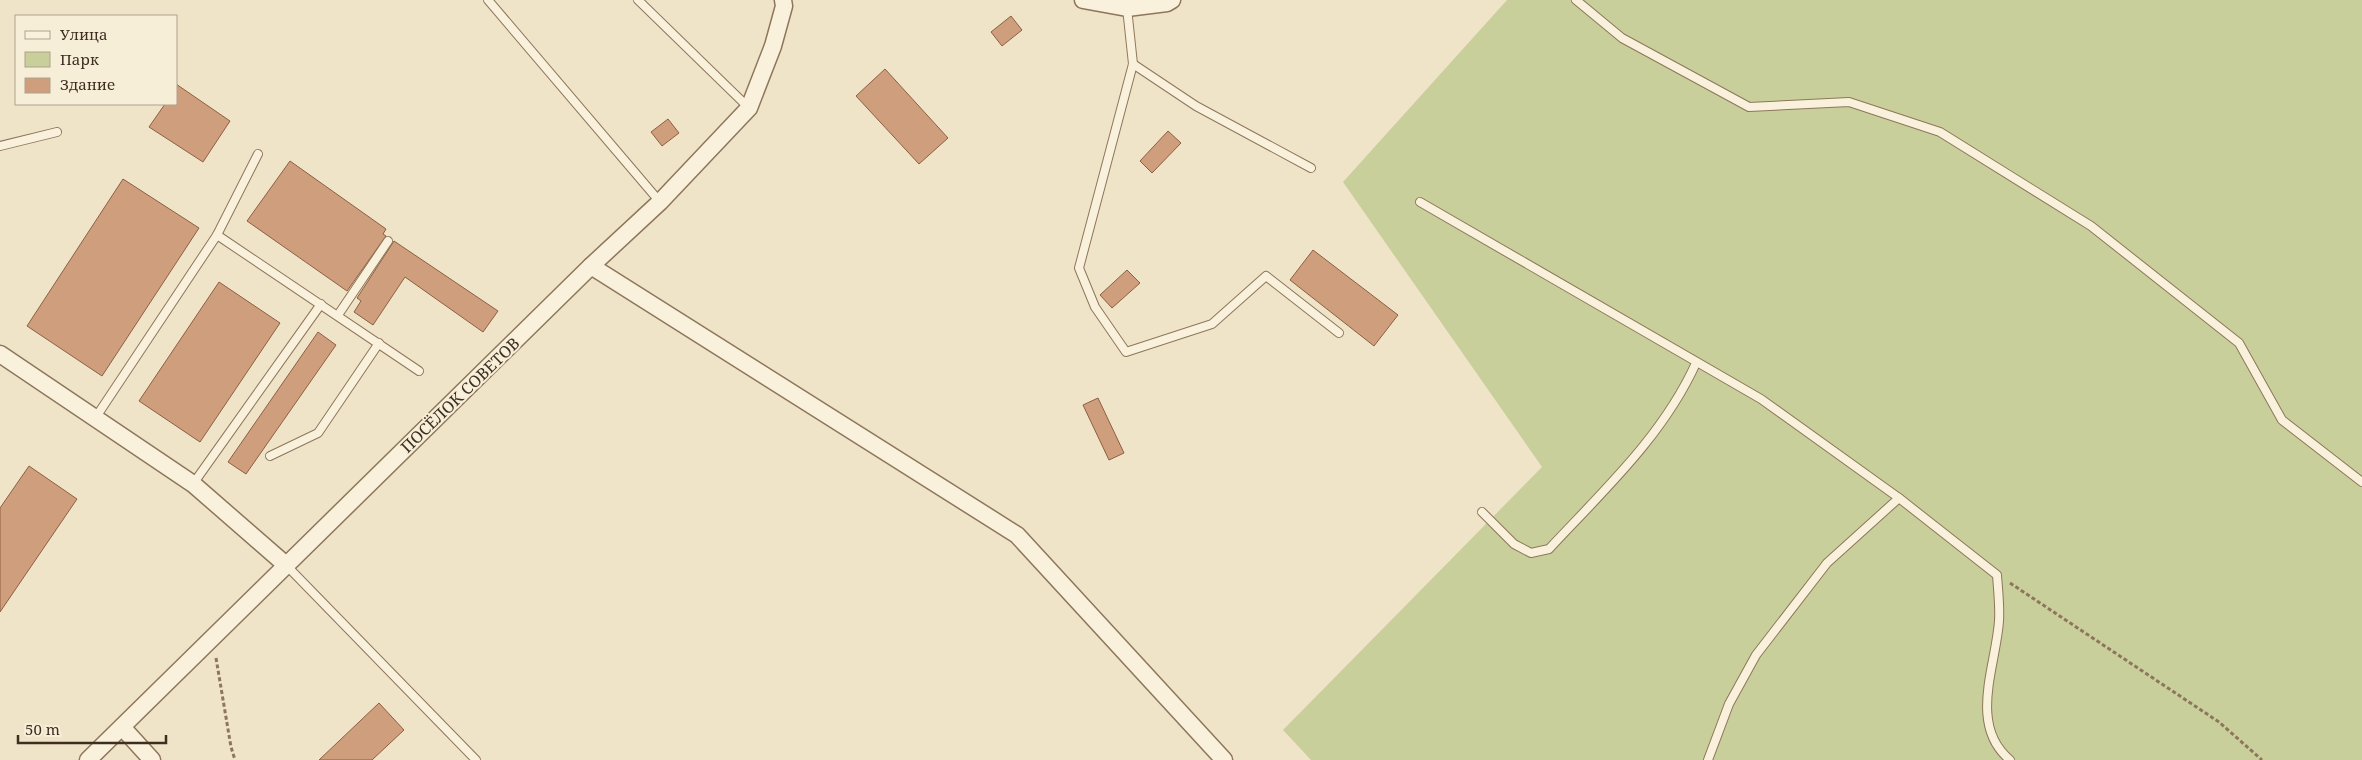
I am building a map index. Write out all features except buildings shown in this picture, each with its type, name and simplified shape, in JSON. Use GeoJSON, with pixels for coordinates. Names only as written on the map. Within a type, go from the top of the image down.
{"type":"FeatureCollection","features":[{"type":"Feature","properties":{"kind":"street"},"geometry":{"type":"LineString","coordinates":[[1093,1],[1127,8],[1169,1]]}},
{"type":"Feature","properties":{"kind":"street","name":"ПОСЁЛОК СОВЕТОВ"},"geometry":{"type":"LineString","coordinates":[[88,760],[591,266],[660,202],[749,108],[789,2]]}},
{"type":"Feature","properties":{"kind":"street"},"geometry":{"type":"LineString","coordinates":[[591,266],[1017,534],[1224,760]]}},
{"type":"Feature","properties":{"kind":"street"},"geometry":{"type":"LineString","coordinates":[[0,354],[193,484],[286,565]]}},
{"type":"Feature","properties":{"kind":"street"},"geometry":{"type":"LineString","coordinates":[[122,727],[152,760]]}},
{"type":"Feature","properties":{"kind":"lane"},"geometry":{"type":"LineString","coordinates":[[488,0],[660,202]]}},
{"type":"Feature","properties":{"kind":"lane"},"geometry":{"type":"LineString","coordinates":[[638,0],[749,108]]}},
{"type":"Feature","properties":{"kind":"lane"},"geometry":{"type":"LineString","coordinates":[[1576,0],[1622,38],[1749,107],[1849,102],[1940,132],[2091,226],[2239,343],[2282,420],[2362,482]]}},
{"type":"Feature","properties":{"kind":"lane"},"geometry":{"type":"LineString","coordinates":[[1127,8],[1133,64],[1079,268],[1095,307],[1126,352],[1212,324],[1266,276],[1339,332]]}},
{"type":"Feature","properties":{"kind":"lane"},"geometry":{"type":"LineString","coordinates":[[1133,64],[1196,106],[1312,168]]}},
{"type":"Feature","properties":{"kind":"lane"},"geometry":{"type":"LineString","coordinates":[[0,146],[56,132]]}},
{"type":"Feature","properties":{"kind":"lane"},"geometry":{"type":"LineString","coordinates":[[96,417],[217,235],[258,154]]}},
{"type":"Feature","properties":{"kind":"lane"},"geometry":{"type":"LineString","coordinates":[[1420,202],[1761,400],[1899,498],[1997,575],[1999,621],[1986,709],[1993,737],[2010,760]]}},
{"type":"Feature","properties":{"kind":"lane"},"geometry":{"type":"LineString","coordinates":[[217,235],[419,371]]}},
{"type":"Feature","properties":{"kind":"lane"},"geometry":{"type":"LineString","coordinates":[[338,315],[388,241]]}},
{"type":"Feature","properties":{"kind":"lane"},"geometry":{"type":"LineString","coordinates":[[193,484],[321,304]]}},
{"type":"Feature","properties":{"kind":"lane"},"geometry":{"type":"LineString","coordinates":[[270,456],[318,433],[379,344]]}},
{"type":"Feature","properties":{"kind":"lane"},"geometry":{"type":"LineString","coordinates":[[1482,512],[1514,544],[1531,553],[1549,549],[1638,454],[1684,390],[1696,363]]}},
{"type":"Feature","properties":{"kind":"lane"},"geometry":{"type":"LineString","coordinates":[[1708,760],[1729,704],[1756,655],[1827,563],[1899,498]]}},
{"type":"Feature","properties":{"kind":"lane"},"geometry":{"type":"LineString","coordinates":[[286,565],[476,760]]}},
{"type":"Feature","properties":{"kind":"path"},"geometry":{"type":"LineString","coordinates":[[1997,575],[2219,722],[2262,760]]}},
{"type":"Feature","properties":{"kind":"path"},"geometry":{"type":"LineString","coordinates":[[213,637],[235,760]]}},
{"type":"Feature","properties":{"kind":"green space"},"geometry":{"type":"Polygon","coordinates":[[[1507,0],[2362,0],[2362,760],[1311,760],[1283,730],[1542,467],[1343,182],[1507,0]]]}}]}
